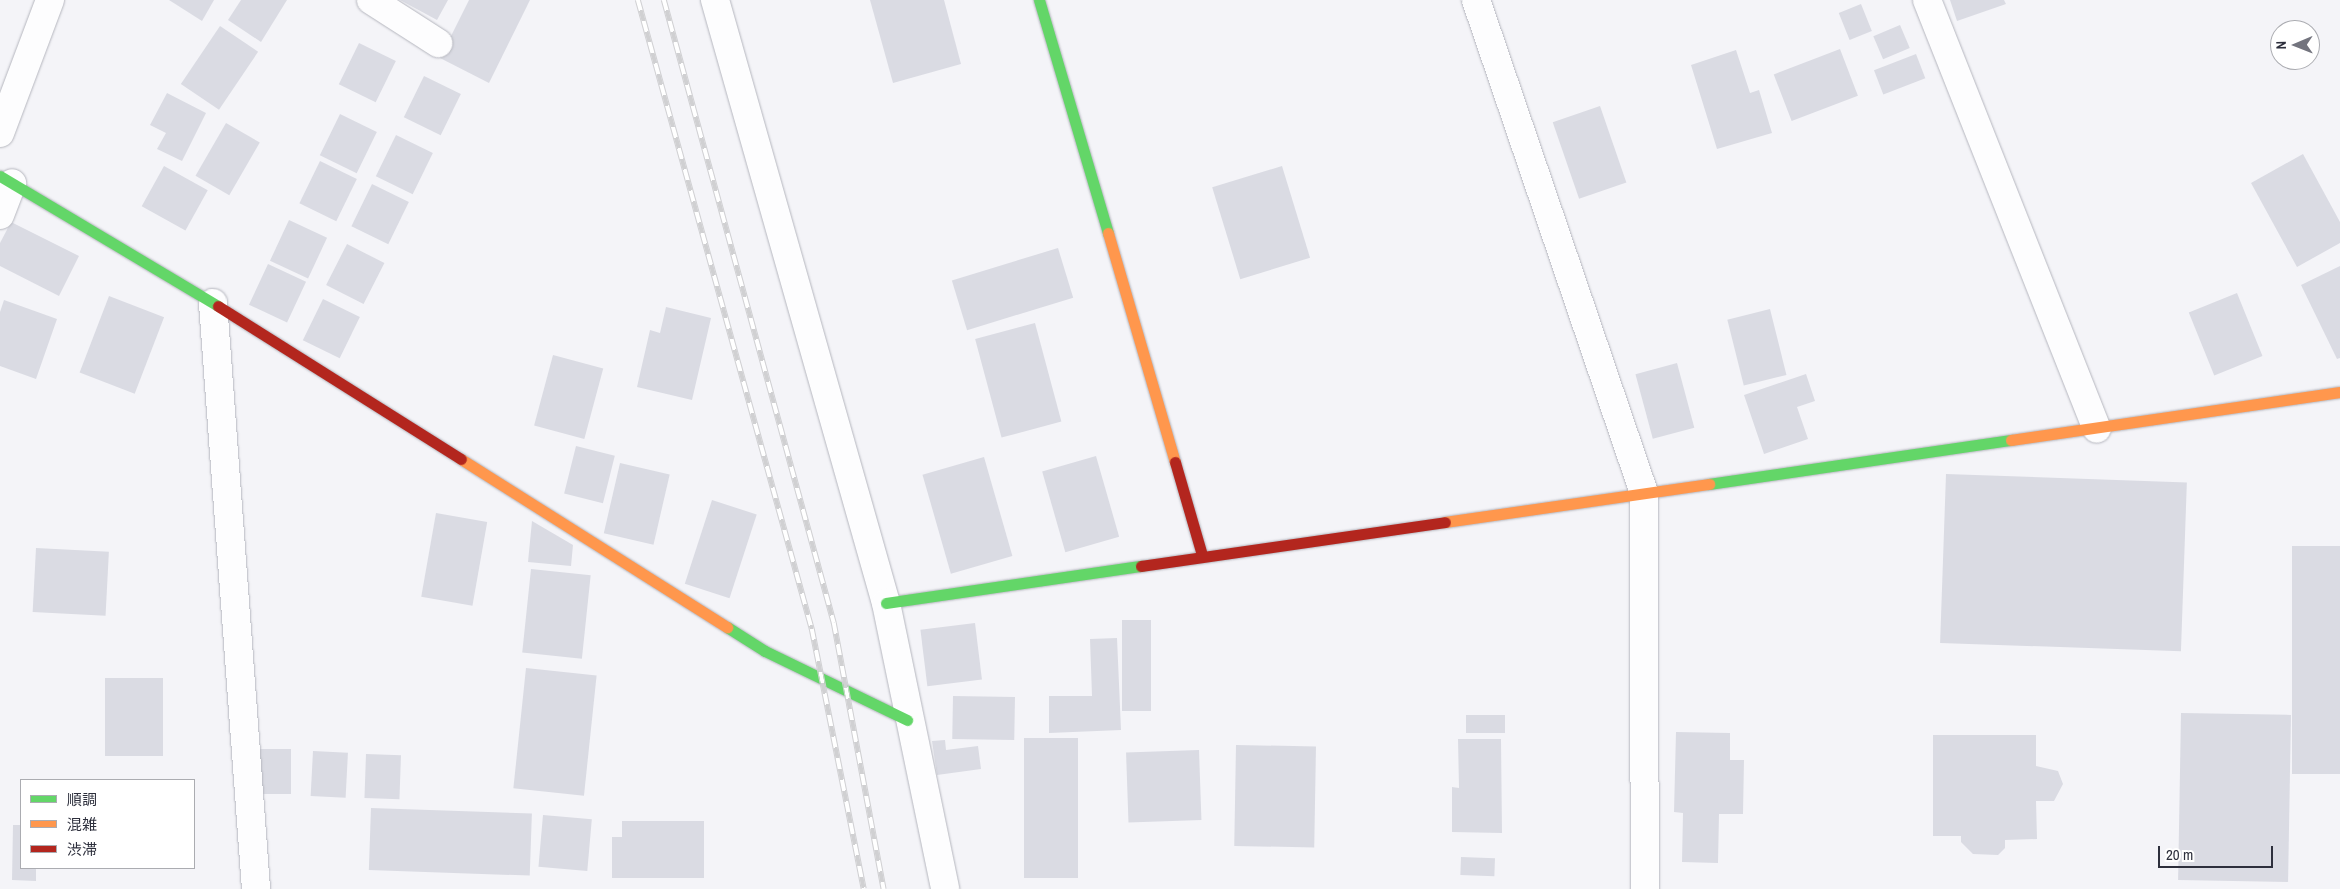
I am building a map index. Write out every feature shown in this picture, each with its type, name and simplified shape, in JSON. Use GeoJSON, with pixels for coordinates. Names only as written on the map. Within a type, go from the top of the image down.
{"type":"FeatureCollection","features":[{"type":"Feature","properties":{"kind":"street"},"geometry":{"type":"LineString","coordinates":[[0,133],[50,0]]}},
{"type":"Feature","properties":{"kind":"street"},"geometry":{"type":"LineString","coordinates":[[371,0],[438,43]]}},
{"type":"Feature","properties":{"kind":"street"},"geometry":{"type":"LineString","coordinates":[[715,0],[886,603],[907,720],[945,889]]}},
{"type":"Feature","properties":{"kind":"street"},"geometry":{"type":"LineString","coordinates":[[1039,0],[1202,555]]}},
{"type":"Feature","properties":{"kind":"street"},"geometry":{"type":"LineString","coordinates":[[1476,0],[1644,493],[1645,889]]}},
{"type":"Feature","properties":{"kind":"street"},"geometry":{"type":"LineString","coordinates":[[1927,0],[2097,429]]}},
{"type":"Feature","properties":{"kind":"street"},"geometry":{"type":"LineString","coordinates":[[0,215],[6,179],[213,303],[765,651],[907,720]]}},
{"type":"Feature","properties":{"kind":"street"},"geometry":{"type":"LineString","coordinates":[[213,303],[256,889]]}},
{"type":"Feature","properties":{"kind":"street"},"geometry":{"type":"LineString","coordinates":[[886,603],[1152,566],[1202,555],[2097,429],[2340,392]]}},
{"type":"Feature","properties":{"kind":"building"},"geometry":{"type":"Polygon","coordinates":[[[169,0],[214,0],[202,21],[169,0]]]}},
{"type":"Feature","properties":{"kind":"building"},"geometry":{"type":"Polygon","coordinates":[[[241,0],[287,0],[261,42],[228,20],[241,0]]]}},
{"type":"Feature","properties":{"kind":"building"},"geometry":{"type":"Polygon","coordinates":[[[400,0],[448,0],[437,20],[400,0]]]}},
{"type":"Feature","properties":{"kind":"building"},"geometry":{"type":"Polygon","coordinates":[[[469,0],[530,0],[489,83],[440,58],[469,0]]]}},
{"type":"Feature","properties":{"kind":"building"},"geometry":{"type":"Polygon","coordinates":[[[870,0],[944,0],[961,64],[893,83],[870,0]]]}},
{"type":"Feature","properties":{"kind":"building"},"geometry":{"type":"Polygon","coordinates":[[[1950,0],[2004,0],[2006,4],[1957,21],[1950,0]]]}},
{"type":"Feature","properties":{"kind":"building"},"geometry":{"type":"Polygon","coordinates":[[[1861,4],[1872,31],[1850,40],[1839,13],[1861,4]]]}},
{"type":"Feature","properties":{"kind":"building"},"geometry":{"type":"Polygon","coordinates":[[[1900,25],[1910,48],[1883,59],[1873,36],[1900,25]]]}},
{"type":"Feature","properties":{"kind":"building"},"geometry":{"type":"Polygon","coordinates":[[[220,26],[258,52],[219,110],[181,84],[220,26]]]}},
{"type":"Feature","properties":{"kind":"building"},"geometry":{"type":"Polygon","coordinates":[[[359,43],[396,61],[376,102],[339,84],[359,43]]]}},
{"type":"Feature","properties":{"kind":"building"},"geometry":{"type":"Polygon","coordinates":[[[1840,49],[1858,96],[1792,121],[1774,74],[1840,49]]]}},
{"type":"Feature","properties":{"kind":"building"},"geometry":{"type":"Polygon","coordinates":[[[1736,50],[1750,93],[1759,90],[1772,133],[1717,149],[1691,65],[1736,50]]]}},
{"type":"Feature","properties":{"kind":"building"},"geometry":{"type":"Polygon","coordinates":[[[1916,54],[1925,78],[1883,94],[1874,70],[1916,54]]]}},
{"type":"Feature","properties":{"kind":"building"},"geometry":{"type":"Polygon","coordinates":[[[424,76],[461,94],[441,135],[404,117],[424,76]]]}},
{"type":"Feature","properties":{"kind":"building"},"geometry":{"type":"Polygon","coordinates":[[[167,93],[206,113],[182,161],[157,149],[166,133],[150,125],[167,93]]]}},
{"type":"Feature","properties":{"kind":"building"},"geometry":{"type":"Polygon","coordinates":[[[1600,106],[1626,183],[1579,199],[1553,122],[1600,106]]]}},
{"type":"Feature","properties":{"kind":"building"},"geometry":{"type":"Polygon","coordinates":[[[340,114],[377,132],[357,173],[320,155],[340,114]]]}},
{"type":"Feature","properties":{"kind":"building"},"geometry":{"type":"Polygon","coordinates":[[[226,123],[260,142],[229,195],[196,176],[226,123]]]}},
{"type":"Feature","properties":{"kind":"building"},"geometry":{"type":"Polygon","coordinates":[[[396,135],[433,153],[413,194],[376,176],[396,135]]]}},
{"type":"Feature","properties":{"kind":"building"},"geometry":{"type":"Polygon","coordinates":[[[2303,154],[2340,222],[2340,243],[2297,267],[2251,183],[2303,154]]]}},
{"type":"Feature","properties":{"kind":"building"},"geometry":{"type":"Polygon","coordinates":[[[320,161],[357,179],[336,221],[299,203],[320,161]]]}},
{"type":"Feature","properties":{"kind":"building"},"geometry":{"type":"Polygon","coordinates":[[[164,166],[208,190],[185,230],[142,206],[164,166]]]}},
{"type":"Feature","properties":{"kind":"building"},"geometry":{"type":"Polygon","coordinates":[[[1282,166],[1310,258],[1240,279],[1212,187],[1282,166]]]}},
{"type":"Feature","properties":{"kind":"building"},"geometry":{"type":"Polygon","coordinates":[[[372,184],[409,202],[388,244],[351,226],[372,184]]]}},
{"type":"Feature","properties":{"kind":"building"},"geometry":{"type":"Polygon","coordinates":[[[289,220],[327,238],[308,279],[270,261],[289,220]]]}},
{"type":"Feature","properties":{"kind":"building"},"geometry":{"type":"Polygon","coordinates":[[[11,222],[79,256],[59,296],[0,266],[0,243],[11,222]]]}},
{"type":"Feature","properties":{"kind":"building"},"geometry":{"type":"Polygon","coordinates":[[[347,244],[384,263],[364,304],[326,285],[347,244]]]}},
{"type":"Feature","properties":{"kind":"building"},"geometry":{"type":"Polygon","coordinates":[[[1058,248],[1073,298],[967,330],[952,280],[1058,248]]]}},
{"type":"Feature","properties":{"kind":"building"},"geometry":{"type":"Polygon","coordinates":[[[268,264],[306,282],[287,323],[249,305],[268,264]]]}},
{"type":"Feature","properties":{"kind":"building"},"geometry":{"type":"Polygon","coordinates":[[[2340,266],[2340,358],[2337,359],[2301,285],[2340,266]]]}},
{"type":"Feature","properties":{"kind":"building"},"geometry":{"type":"Polygon","coordinates":[[[2237,293],[2262,356],[2214,376],[2189,312],[2237,293]]]}},
{"type":"Feature","properties":{"kind":"building"},"geometry":{"type":"Polygon","coordinates":[[[109,296],[164,317],[135,394],[80,373],[109,296]]]}},
{"type":"Feature","properties":{"kind":"building"},"geometry":{"type":"Polygon","coordinates":[[[323,299],[360,317],[340,358],[303,340],[323,299]]]}},
{"type":"Feature","properties":{"kind":"building"},"geometry":{"type":"Polygon","coordinates":[[[4,300],[57,319],[36,379],[0,366],[0,312],[4,300]]]}},
{"type":"Feature","properties":{"kind":"building"},"geometry":{"type":"Polygon","coordinates":[[[666,307],[711,318],[692,400],[637,387],[650,330],[660,333],[666,307]]]}},
{"type":"Feature","properties":{"kind":"building"},"geometry":{"type":"Polygon","coordinates":[[[1770,309],[1786,375],[1744,386],[1727,320],[1770,309]]]}},
{"type":"Feature","properties":{"kind":"building"},"geometry":{"type":"Polygon","coordinates":[[[1035,323],[1061,422],[1002,438],[975,339],[1035,323]]]}},
{"type":"Feature","properties":{"kind":"building"},"geometry":{"type":"Polygon","coordinates":[[[553,355],[603,368],[584,439],[534,426],[553,355]]]}},
{"type":"Feature","properties":{"kind":"building"},"geometry":{"type":"Polygon","coordinates":[[[1677,363],[1694,428],[1653,439],[1635,374],[1677,363]]]}},
{"type":"Feature","properties":{"kind":"building"},"geometry":{"type":"Polygon","coordinates":[[[1806,374],[1815,401],[1797,407],[1808,439],[1764,454],[1744,395],[1806,374]]]}},
{"type":"Feature","properties":{"kind":"building"},"geometry":{"type":"Polygon","coordinates":[[[576,446],[615,456],[603,503],[564,494],[576,446]]]}},
{"type":"Feature","properties":{"kind":"building"},"geometry":{"type":"Polygon","coordinates":[[[1096,456],[1119,537],[1065,552],[1042,471],[1096,456]]]}},
{"type":"Feature","properties":{"kind":"building"},"geometry":{"type":"Polygon","coordinates":[[[984,457],[1012,556],[951,574],[922,475],[984,457]]]}},
{"type":"Feature","properties":{"kind":"building"},"geometry":{"type":"Polygon","coordinates":[[[620,463],[670,474],[653,545],[604,533],[620,463]]]}},
{"type":"Feature","properties":{"kind":"building"},"geometry":{"type":"Polygon","coordinates":[[[1946,474],[2187,482],[2181,651],[1940,643],[1946,474]]]}},
{"type":"Feature","properties":{"kind":"building"},"geometry":{"type":"Polygon","coordinates":[[[712,500],[757,515],[730,598],[685,584],[712,500]]]}},
{"type":"Feature","properties":{"kind":"building"},"geometry":{"type":"Polygon","coordinates":[[[436,513],[487,522],[472,606],[421,597],[436,513]]]}},
{"type":"Feature","properties":{"kind":"building"},"geometry":{"type":"Polygon","coordinates":[[[532,521],[573,545],[571,566],[528,562],[532,521]]]}},
{"type":"Feature","properties":{"kind":"building"},"geometry":{"type":"Polygon","coordinates":[[[2292,546],[2340,546],[2340,774],[2292,774],[2292,546]]]}},
{"type":"Feature","properties":{"kind":"building"},"geometry":{"type":"Polygon","coordinates":[[[36,548],[109,552],[106,616],[33,612],[36,548]]]}},
{"type":"Feature","properties":{"kind":"building"},"geometry":{"type":"Polygon","coordinates":[[[531,569],[591,575],[582,659],[522,653],[531,569]]]}},
{"type":"Feature","properties":{"kind":"building"},"geometry":{"type":"Polygon","coordinates":[[[1122,620],[1151,620],[1151,711],[1122,711],[1122,620]]]}},
{"type":"Feature","properties":{"kind":"building"},"geometry":{"type":"Polygon","coordinates":[[[975,623],[982,680],[927,686],[920,630],[975,623]]]}},
{"type":"Feature","properties":{"kind":"building"},"geometry":{"type":"Polygon","coordinates":[[[1117,638],[1121,730],[1049,733],[1049,696],[1092,696],[1090,639],[1117,638]]]}},
{"type":"Feature","properties":{"kind":"building"},"geometry":{"type":"Polygon","coordinates":[[[526,668],[597,675],[584,796],[513,788],[526,668]]]}},
{"type":"Feature","properties":{"kind":"building"},"geometry":{"type":"Polygon","coordinates":[[[105,678],[163,678],[163,756],[105,756],[105,678]]]}},
{"type":"Feature","properties":{"kind":"building"},"geometry":{"type":"Polygon","coordinates":[[[953,696],[1015,697],[1014,740],[952,739],[953,696]]]}},
{"type":"Feature","properties":{"kind":"building"},"geometry":{"type":"Polygon","coordinates":[[[2181,713],[2291,715],[2288,882],[2178,880],[2181,713]]]}},
{"type":"Feature","properties":{"kind":"building"},"geometry":{"type":"Polygon","coordinates":[[[1466,715],[1505,715],[1505,733],[1466,733],[1466,715]]]}},
{"type":"Feature","properties":{"kind":"building"},"geometry":{"type":"Polygon","coordinates":[[[1676,732],[1730,733],[1730,760],[1744,760],[1743,814],[1719,814],[1718,863],[1682,862],[1683,813],[1674,812],[1676,732]]]}},
{"type":"Feature","properties":{"kind":"building"},"geometry":{"type":"Polygon","coordinates":[[[1933,735],[2036,735],[2036,766],[2058,771],[2063,784],[2054,801],[2036,801],[2037,839],[2005,840],[2005,848],[1998,855],[1973,854],[1961,842],[1961,836],[1933,836],[1933,735]]]}},
{"type":"Feature","properties":{"kind":"building"},"geometry":{"type":"Polygon","coordinates":[[[1024,738],[1078,738],[1078,878],[1024,878],[1024,738]]]}},
{"type":"Feature","properties":{"kind":"building"},"geometry":{"type":"Polygon","coordinates":[[[1458,739],[1501,739],[1502,833],[1452,832],[1452,787],[1459,788],[1458,739]]]}},
{"type":"Feature","properties":{"kind":"building"},"geometry":{"type":"Polygon","coordinates":[[[945,740],[946,750],[978,746],[981,769],[937,775],[932,741],[945,740]]]}},
{"type":"Feature","properties":{"kind":"building"},"geometry":{"type":"Polygon","coordinates":[[[1236,745],[1316,746],[1314,847],[1234,846],[1236,745]]]}},
{"type":"Feature","properties":{"kind":"building"},"geometry":{"type":"Polygon","coordinates":[[[257,749],[291,749],[291,794],[257,794],[257,749]]]}},
{"type":"Feature","properties":{"kind":"building"},"geometry":{"type":"Polygon","coordinates":[[[1199,750],[1201,820],[1128,823],[1126,753],[1199,750]]]}},
{"type":"Feature","properties":{"kind":"building"},"geometry":{"type":"Polygon","coordinates":[[[313,751],[348,753],[346,798],[311,796],[313,751]]]}},
{"type":"Feature","properties":{"kind":"building"},"geometry":{"type":"Polygon","coordinates":[[[366,754],[401,755],[399,799],[364,798],[366,754]]]}},
{"type":"Feature","properties":{"kind":"building"},"geometry":{"type":"Polygon","coordinates":[[[371,808],[532,814],[530,876],[369,870],[371,808]]]}},
{"type":"Feature","properties":{"kind":"building"},"geometry":{"type":"Polygon","coordinates":[[[543,815],[592,819],[587,871],[538,867],[543,815]]]}},
{"type":"Feature","properties":{"kind":"building"},"geometry":{"type":"Polygon","coordinates":[[[622,821],[704,821],[704,878],[612,878],[612,837],[622,837],[622,821]]]}},
{"type":"Feature","properties":{"kind":"building"},"geometry":{"type":"Polygon","coordinates":[[[13,825],[20,825],[20,869],[36,869],[36,881],[12,880],[13,825]]]}},
{"type":"Feature","properties":{"kind":"building"},"geometry":{"type":"Polygon","coordinates":[[[1461,857],[1495,858],[1494,876],[1460,875],[1461,857]]]}},
{"type":"Feature","properties":{"kind":"railway"},"geometry":{"type":"LineString","coordinates":[[638,0],[812,629],[864,889]]}},
{"type":"Feature","properties":{"kind":"railway"},"geometry":{"type":"LineString","coordinates":[[664,0],[834,623],[884,889]]}},
{"type":"Feature","properties":{"kind":"traffic: fast"},"geometry":{"type":"LineString","coordinates":[[1039,0],[1108,233]]}},
{"type":"Feature","properties":{"kind":"traffic: fast"},"geometry":{"type":"LineString","coordinates":[[0,176],[218,306]]}},
{"type":"Feature","properties":{"kind":"traffic: fast"},"geometry":{"type":"LineString","coordinates":[[1709,484],[2011,440]]}},
{"type":"Feature","properties":{"kind":"traffic: fast"},"geometry":{"type":"LineString","coordinates":[[886,603],[1141,566]]}},
{"type":"Feature","properties":{"kind":"traffic: fast"},"geometry":{"type":"LineString","coordinates":[[727,627],[765,651],[907,720]]}},
{"type":"Feature","properties":{"kind":"traffic: slow"},"geometry":{"type":"LineString","coordinates":[[1108,233],[1175,462]]}},
{"type":"Feature","properties":{"kind":"traffic: slow"},"geometry":{"type":"LineString","coordinates":[[2011,440],[2340,392]]}},
{"type":"Feature","properties":{"kind":"traffic: slow"},"geometry":{"type":"LineString","coordinates":[[461,459],[727,627]]}},
{"type":"Feature","properties":{"kind":"traffic: slow"},"geometry":{"type":"LineString","coordinates":[[1445,522],[1709,484]]}},
{"type":"Feature","properties":{"kind":"traffic: jam"},"geometry":{"type":"LineString","coordinates":[[218,306],[461,459]]}},
{"type":"Feature","properties":{"kind":"traffic: jam"},"geometry":{"type":"LineString","coordinates":[[1175,462],[1202,555]]}},
{"type":"Feature","properties":{"kind":"traffic: jam"},"geometry":{"type":"LineString","coordinates":[[1141,566],[1445,522]]}}]}
